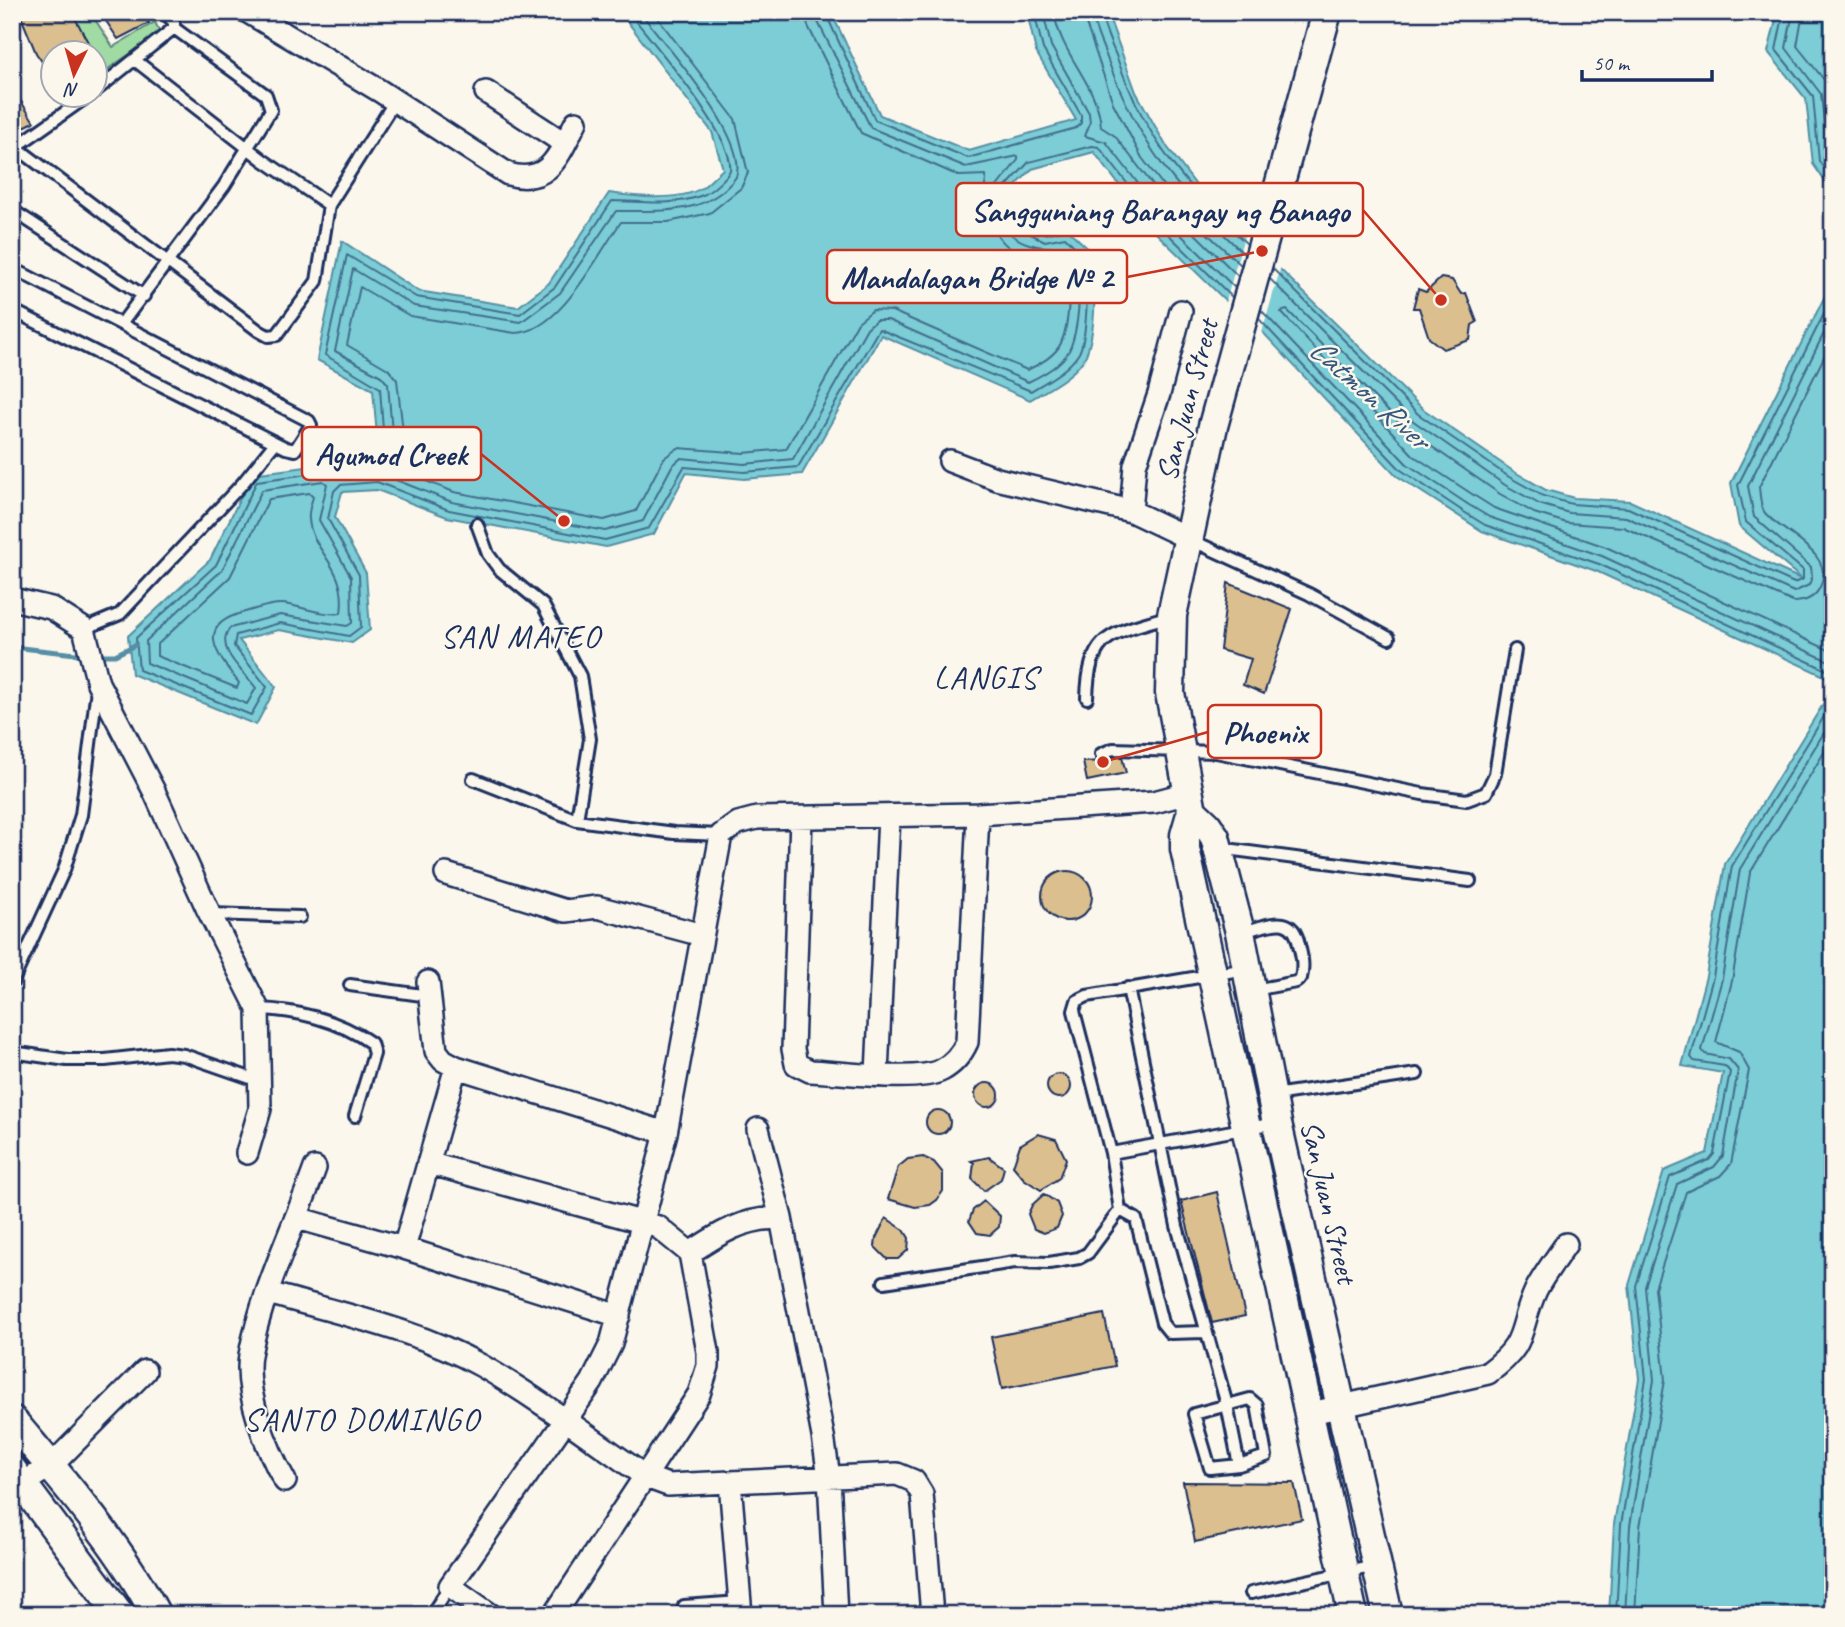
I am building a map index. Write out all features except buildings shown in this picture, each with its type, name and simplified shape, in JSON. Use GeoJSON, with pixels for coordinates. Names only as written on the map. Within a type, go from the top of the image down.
{"type":"FeatureCollection","features":[{"type":"Feature","properties":{"kind":"main road","name":"San Juan Street"},"geometry":{"type":"LineString","coordinates":[[1326,12],[1238,336],[1188,538],[1172,615],[1170,693],[1190,802],[1185,849],[1244,1129],[1353,1615]]}},
{"type":"Feature","properties":{"kind":"main road","name":"San Juan Street"},"geometry":{"type":"LineString","coordinates":[[1190,802],[1208,825],[1218,848],[1240,932],[1277,1123],[1388,1615]]}},
{"type":"Feature","properties":{"kind":"main road"},"geometry":{"type":"LineString","coordinates":[[12,1420],[51,1466],[142,1587],[156,1615]]}},
{"type":"Feature","properties":{"kind":"main road"},"geometry":{"type":"LineString","coordinates":[[18,1476],[120,1615]]}},
{"type":"Feature","properties":{"kind":"street"},"geometry":{"type":"LineString","coordinates":[[248,12],[395,101],[508,174],[532,178],[545,172],[576,122]]}},
{"type":"Feature","properties":{"kind":"street"},"geometry":{"type":"LineString","coordinates":[[486,92],[565,143]]}},
{"type":"Feature","properties":{"kind":"street"},"geometry":{"type":"LineString","coordinates":[[1131,511],[1135,465],[1159,394],[1181,311]]}},
{"type":"Feature","properties":{"kind":"street"},"geometry":{"type":"LineString","coordinates":[[950,461],[997,479],[1131,511],[1188,538]]}},
{"type":"Feature","properties":{"kind":"street"},"geometry":{"type":"LineString","coordinates":[[12,599],[51,608],[85,633],[97,679],[154,791],[210,914],[258,1009],[260,1109],[247,1153]]}},
{"type":"Feature","properties":{"kind":"street"},"geometry":{"type":"LineString","coordinates":[[491,1615],[450,1587],[566,1421],[603,1363],[645,1223],[666,1133],[721,835],[746,820],[978,814],[1190,802]]}},
{"type":"Feature","properties":{"kind":"street"},"geometry":{"type":"LineString","coordinates":[[801,818],[794,1057],[801,1068],[810,1070],[918,1076],[940,1071],[963,1051],[967,1042],[978,814]]}},
{"type":"Feature","properties":{"kind":"street"},"geometry":{"type":"LineString","coordinates":[[877,1074],[889,816]]}},
{"type":"Feature","properties":{"kind":"street"},"geometry":{"type":"LineString","coordinates":[[446,874],[566,911],[597,907],[702,935]]}},
{"type":"Feature","properties":{"kind":"street"},"geometry":{"type":"LineString","coordinates":[[429,989],[436,1051],[443,1060],[456,1067],[666,1133]]}},
{"type":"Feature","properties":{"kind":"street"},"geometry":{"type":"LineString","coordinates":[[404,1248],[456,1067]]}},
{"type":"Feature","properties":{"kind":"street"},"geometry":{"type":"LineString","coordinates":[[758,1129],[780,1218],[829,1477],[836,1615]]}},
{"type":"Feature","properties":{"kind":"street"},"geometry":{"type":"LineString","coordinates":[[428,1163],[658,1227],[690,1253],[708,1352],[708,1366],[699,1394],[554,1615]]}},
{"type":"Feature","properties":{"kind":"street"},"geometry":{"type":"LineString","coordinates":[[285,1481],[272,1459],[253,1395],[250,1356],[269,1293],[315,1168]]}},
{"type":"Feature","properties":{"kind":"street"},"geometry":{"type":"LineString","coordinates":[[297,1218],[404,1248],[619,1316]]}},
{"type":"Feature","properties":{"kind":"street"},"geometry":{"type":"LineString","coordinates":[[690,1253],[738,1223],[758,1218],[780,1218]]}},
{"type":"Feature","properties":{"kind":"street"},"geometry":{"type":"LineString","coordinates":[[1307,1414],[1488,1373],[1510,1357],[1521,1341],[1536,1290],[1566,1244]]}},
{"type":"Feature","properties":{"kind":"street"},"geometry":{"type":"LineString","coordinates":[[269,1293],[399,1330],[482,1366],[646,1478],[668,1485],[897,1474],[914,1480],[922,1494],[932,1615]]}},
{"type":"Feature","properties":{"kind":"street"},"geometry":{"type":"LineString","coordinates":[[18,1476],[51,1466],[145,1371]]}},
{"type":"Feature","properties":{"kind":"street"},"geometry":{"type":"LineString","coordinates":[[730,1482],[740,1608]]}},
{"type":"Feature","properties":{"kind":"lane"},"geometry":{"type":"LineString","coordinates":[[108,82],[174,28],[174,22],[164,12]]}},
{"type":"Feature","properties":{"kind":"lane"},"geometry":{"type":"LineString","coordinates":[[122,323],[248,149],[271,110],[271,103],[266,95],[174,28]]}},
{"type":"Feature","properties":{"kind":"lane"},"geometry":{"type":"LineString","coordinates":[[136,61],[248,149],[329,205]]}},
{"type":"Feature","properties":{"kind":"lane"},"geometry":{"type":"LineString","coordinates":[[71,108],[14,148],[259,331],[277,335],[317,281],[329,205],[395,101]]}},
{"type":"Feature","properties":{"kind":"lane"},"geometry":{"type":"LineString","coordinates":[[12,209],[144,296]]}},
{"type":"Feature","properties":{"kind":"lane"},"geometry":{"type":"LineString","coordinates":[[12,268],[309,421],[310,425],[295,450],[275,443],[12,310]]}},
{"type":"Feature","properties":{"kind":"lane"},"geometry":{"type":"LineString","coordinates":[[85,633],[120,614],[242,484],[275,443]]}},
{"type":"Feature","properties":{"kind":"lane"},"geometry":{"type":"LineString","coordinates":[[477,524],[488,554],[499,569],[543,605],[580,676],[590,739],[577,820]]}},
{"type":"Feature","properties":{"kind":"lane"},"geometry":{"type":"LineString","coordinates":[[1188,538],[1310,594],[1389,638]]}},
{"type":"Feature","properties":{"kind":"lane"},"geometry":{"type":"LineString","coordinates":[[1087,698],[1088,671],[1093,652],[1117,632],[1172,615]]}},
{"type":"Feature","properties":{"kind":"lane"},"geometry":{"type":"LineString","coordinates":[[1101,754],[1113,748],[1216,752],[1422,794],[1467,800],[1486,793],[1495,774],[1515,650]]}},
{"type":"Feature","properties":{"kind":"lane"},"geometry":{"type":"LineString","coordinates":[[12,983],[64,870],[81,815],[97,679]]}},
{"type":"Feature","properties":{"kind":"lane"},"geometry":{"type":"LineString","coordinates":[[473,779],[577,820],[674,833],[721,835]]}},
{"type":"Feature","properties":{"kind":"lane"},"geometry":{"type":"LineString","coordinates":[[1218,848],[1470,881]]}},
{"type":"Feature","properties":{"kind":"lane"},"geometry":{"type":"LineString","coordinates":[[210,914],[300,917]]}},
{"type":"Feature","properties":{"kind":"lane"},"geometry":{"type":"LineString","coordinates":[[884,1282],[1015,1262],[1049,1263],[1079,1258],[1088,1253],[1120,1210],[1111,1153],[1074,1012],[1077,1001],[1087,996],[1128,988],[1211,976],[1296,982],[1301,978],[1297,931],[1292,925],[1282,923],[1240,932]]}},
{"type":"Feature","properties":{"kind":"lane"},"geometry":{"type":"LineString","coordinates":[[350,985],[429,989]]}},
{"type":"Feature","properties":{"kind":"lane"},"geometry":{"type":"LineString","coordinates":[[1128,988],[1160,1144],[1205,1332],[1227,1405],[1239,1465]]}},
{"type":"Feature","properties":{"kind":"lane"},"geometry":{"type":"LineString","coordinates":[[258,1009],[285,1010],[309,1015],[371,1043],[374,1054],[355,1116]]}},
{"type":"Feature","properties":{"kind":"lane"},"geometry":{"type":"LineString","coordinates":[[12,1052],[68,1060],[184,1055],[260,1081]]}},
{"type":"Feature","properties":{"kind":"lane"},"geometry":{"type":"LineString","coordinates":[[1271,1095],[1417,1074]]}},
{"type":"Feature","properties":{"kind":"lane"},"geometry":{"type":"LineString","coordinates":[[1111,1153],[1277,1123]]}},
{"type":"Feature","properties":{"kind":"lane"},"geometry":{"type":"LineString","coordinates":[[1120,1210],[1136,1219],[1162,1323],[1170,1333],[1205,1332]]}},
{"type":"Feature","properties":{"kind":"lane"},"geometry":{"type":"LineString","coordinates":[[1255,1401],[1267,1448],[1262,1460],[1239,1465],[1210,1468],[1193,1420],[1197,1411],[1255,1401]]}},
{"type":"Feature","properties":{"kind":"lane"},"geometry":{"type":"LineString","coordinates":[[1251,1592],[1375,1566]]}},
{"type":"Feature","properties":{"kind":"lane"},"geometry":{"type":"LineString","coordinates":[[431,1615],[450,1587]]}},
{"type":"Feature","properties":{"kind":"lane"},"geometry":{"type":"LineString","coordinates":[[684,1606],[740,1608]]}},
{"type":"Feature","properties":{"kind":"green space"},"geometry":{"type":"Polygon","coordinates":[[[69,12],[90,12],[107,38],[85,38],[69,12]]]}},
{"type":"Feature","properties":{"kind":"green space"},"geometry":{"type":"Polygon","coordinates":[[[155,22],[160,33],[108,69],[108,39],[113,47],[155,22]]]}},
{"type":"Feature","properties":{"kind":"water","name":"Catmon River"},"geometry":{"type":"Polygon","coordinates":[[[620,12],[831,12],[880,115],[969,151],[1076,120],[1036,52],[1027,12],[1107,12],[1136,92],[1165,144],[1202,193],[1423,409],[1513,471],[1546,490],[1574,498],[1630,501],[1803,580],[1739,526],[1731,483],[1833,280],[1833,680],[1596,571],[1482,531],[1397,476],[1257,326],[1226,301],[1155,232],[1094,152],[1032,169],[1010,192],[1018,223],[1046,234],[1067,229],[1096,256],[1093,320],[1086,355],[1069,375],[1030,400],[881,335],[802,474],[744,479],[686,473],[654,534],[606,547],[447,517],[377,490],[342,492],[335,517],[366,573],[370,630],[352,643],[279,630],[239,640],[276,687],[256,725],[132,674],[128,636],[210,560],[252,474],[353,461],[380,470],[373,390],[317,360],[342,241],[418,291],[518,307],[549,283],[609,193],[644,197],[681,195],[702,188],[723,169],[712,132],[620,12]]]}},
{"type":"Feature","properties":{"kind":"water"},"geometry":{"type":"Polygon","coordinates":[[[1778,12],[1833,12],[1833,193],[1813,164],[1806,99],[1768,52],[1778,12]]]}},
{"type":"Feature","properties":{"kind":"water"},"geometry":{"type":"Polygon","coordinates":[[[1833,688],[1833,1615],[1609,1615],[1614,1524],[1639,1379],[1629,1285],[1664,1171],[1707,1153],[1723,1073],[1682,1066],[1706,976],[1725,864],[1833,688]]]}},
{"type":"Feature","properties":{"kind":"pier"},"geometry":{"type":"Polygon","coordinates":[[[1246,229],[1282,263],[1261,336],[1225,305],[1246,229]]]}},
{"type":"Feature","properties":{"kind":"waterway"},"geometry":{"type":"LineString","coordinates":[[95,655],[115,655],[135,645]]}},
{"type":"Feature","properties":{"kind":"waterway"},"geometry":{"type":"LineString","coordinates":[[12,647],[85,655]]}},
{"type":"Feature","properties":{"kind":"place","name":"Mandalagan Bridge № 2"},"geometry":{"type":"Point","coordinates":[1262,251]}},
{"type":"Feature","properties":{"kind":"place","name":"Sangguniang Barangay ng Banago"},"geometry":{"type":"Point","coordinates":[1441,300]}},
{"type":"Feature","properties":{"kind":"place","name":"Agumod Creek"},"geometry":{"type":"Point","coordinates":[564,521]}},
{"type":"Feature","properties":{"kind":"place","name":"Phoenix"},"geometry":{"type":"Point","coordinates":[1103,762]}},
{"type":"Feature","properties":{"kind":"district","name":"SAN MATEO"},"geometry":{"type":"Point","coordinates":[521,636]}},
{"type":"Feature","properties":{"kind":"district","name":"LANGIS"},"geometry":{"type":"Point","coordinates":[986,677]}},
{"type":"Feature","properties":{"kind":"district","name":"SANTO DOMINGO"},"geometry":{"type":"Point","coordinates":[362,1419]}}]}
